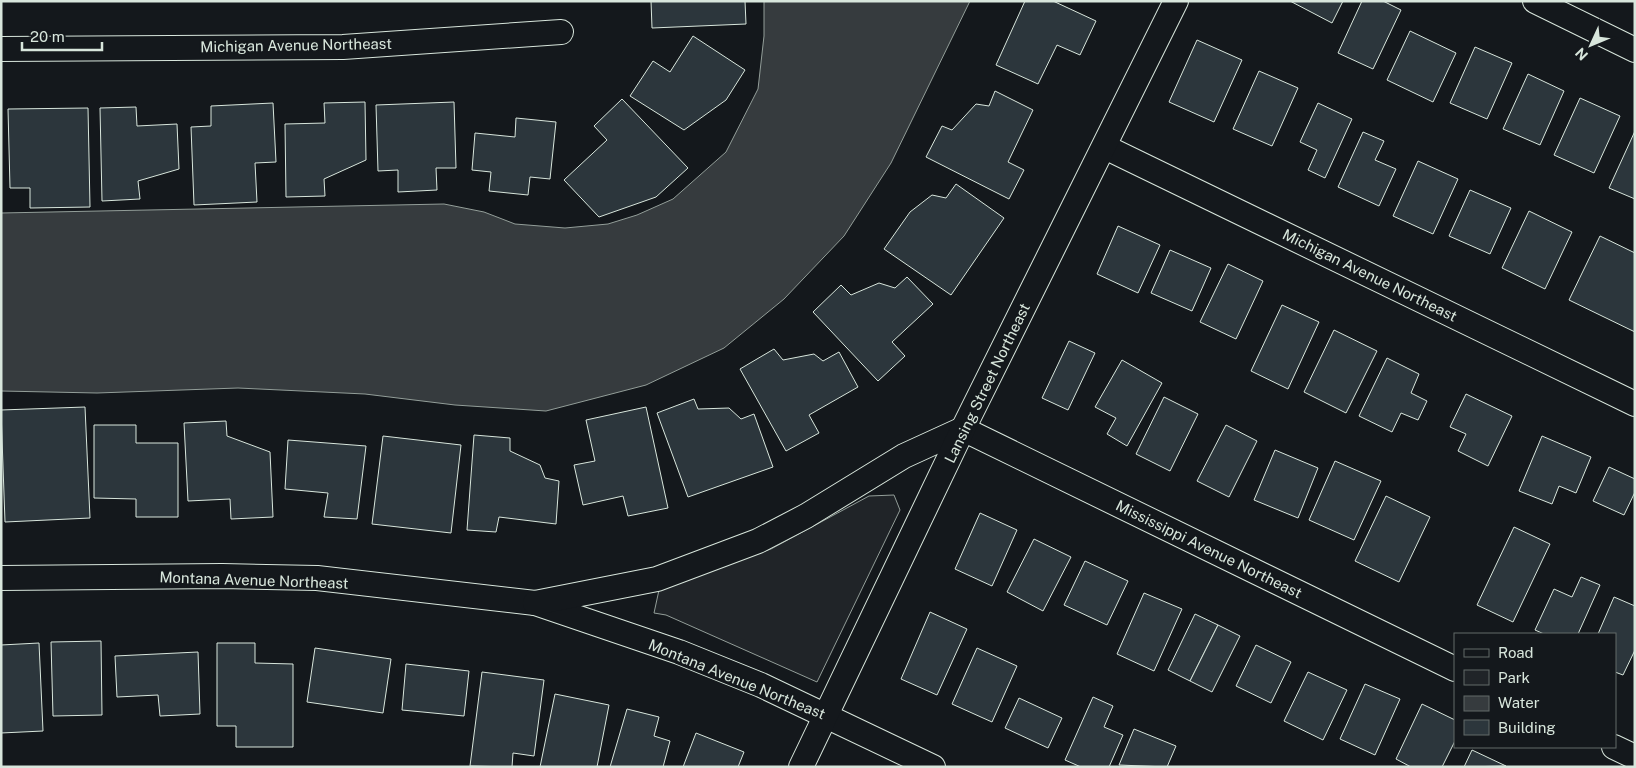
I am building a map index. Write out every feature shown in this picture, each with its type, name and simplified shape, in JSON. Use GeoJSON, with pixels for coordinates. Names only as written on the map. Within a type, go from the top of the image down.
{"type":"FeatureCollection","features":[{"type":"Feature","properties":{"kind":"street","name":"Lansing Street Northeast"},"geometry":{"type":"LineString","coordinates":[[801,767],[963,429],[1176,1]]}},
{"type":"Feature","properties":{"kind":"street"},"geometry":{"type":"LineString","coordinates":[[1535,1],[1635,50]]}},
{"type":"Feature","properties":{"kind":"street","name":"Michigan Avenue Northeast"},"geometry":{"type":"LineString","coordinates":[[1,49],[343,46],[561,32]]}},
{"type":"Feature","properties":{"kind":"street","name":"Michigan Avenue Northeast"},"geometry":{"type":"LineString","coordinates":[[1105,147],[1635,404]]}},
{"type":"Feature","properties":{"kind":"street","name":"Montana Avenue Northeast"},"geometry":{"type":"LineString","coordinates":[[535,604],[657,579],[758,541],[806,516],[904,456],[963,429]]}},
{"type":"Feature","properties":{"kind":"street","name":"Mississippi Avenue Northeast"},"geometry":{"type":"LineString","coordinates":[[963,429],[1454,669]]}},
{"type":"Feature","properties":{"kind":"street","name":"Montana Avenue Northeast"},"geometry":{"type":"LineString","coordinates":[[1,578],[222,576],[316,578],[535,604],[679,652],[761,685],[933,767]]}},
{"type":"Feature","properties":{"kind":"street"},"geometry":{"type":"LineString","coordinates":[[1616,748],[1635,757]]}},
{"type":"Feature","properties":{"kind":"green space"},"geometry":{"type":"Polygon","coordinates":[[[894,495],[900,510],[817,682],[666,615],[654,613],[659,590],[771,549],[869,496],[894,495]]]}},
{"type":"Feature","properties":{"kind":"water"},"geometry":{"type":"Polygon","coordinates":[[[764,1],[970,1],[891,163],[844,236],[784,299],[724,348],[646,385],[546,411],[455,405],[365,394],[238,388],[97,393],[1,391],[1,213],[444,204],[484,212],[515,224],[565,228],[608,224],[637,215],[673,199],[726,152],[758,89],[764,36],[764,1]]]}},
{"type":"Feature","properties":{"kind":"building"},"geometry":{"type":"Polygon","coordinates":[[[651,1],[745,1],[746,24],[652,28],[651,1]]]}},
{"type":"Feature","properties":{"kind":"building"},"geometry":{"type":"Polygon","coordinates":[[[1025,1],[1053,1],[1096,21],[1080,55],[1057,45],[1038,84],[996,65],[1025,1]]]}},
{"type":"Feature","properties":{"kind":"building"},"geometry":{"type":"Polygon","coordinates":[[[1290,1],[1343,1],[1332,23],[1290,1]]]}},
{"type":"Feature","properties":{"kind":"building"},"geometry":{"type":"Polygon","coordinates":[[[1362,1],[1383,1],[1401,10],[1373,69],[1338,53],[1362,1]]]}},
{"type":"Feature","properties":{"kind":"building"},"geometry":{"type":"Polygon","coordinates":[[[1410,31],[1456,53],[1433,102],[1387,80],[1410,31]]]}},
{"type":"Feature","properties":{"kind":"building"},"geometry":{"type":"Polygon","coordinates":[[[693,36],[745,70],[726,100],[684,130],[630,96],[653,61],[670,72],[693,36]]]}},
{"type":"Feature","properties":{"kind":"building"},"geometry":{"type":"Polygon","coordinates":[[[1197,40],[1242,60],[1214,122],[1169,102],[1197,40]]]}},
{"type":"Feature","properties":{"kind":"building"},"geometry":{"type":"Polygon","coordinates":[[[1475,47],[1512,63],[1487,119],[1450,103],[1475,47]]]}},
{"type":"Feature","properties":{"kind":"building"},"geometry":{"type":"Polygon","coordinates":[[[1259,71],[1298,88],[1272,146],[1233,129],[1259,71]]]}},
{"type":"Feature","properties":{"kind":"building"},"geometry":{"type":"Polygon","coordinates":[[[1528,74],[1564,91],[1540,145],[1503,129],[1528,74]]]}},
{"type":"Feature","properties":{"kind":"building"},"geometry":{"type":"Polygon","coordinates":[[[995,91],[1033,110],[1008,162],[1024,170],[1009,199],[926,157],[942,126],[952,130],[976,104],[989,106],[995,91]]]}},
{"type":"Feature","properties":{"kind":"building"},"geometry":{"type":"Polygon","coordinates":[[[1580,98],[1620,116],[1594,173],[1554,155],[1580,98]]]}},
{"type":"Feature","properties":{"kind":"building"},"geometry":{"type":"Polygon","coordinates":[[[622,99],[688,168],[656,197],[599,217],[564,180],[607,140],[594,126],[622,99]]]}},
{"type":"Feature","properties":{"kind":"building"},"geometry":{"type":"Polygon","coordinates":[[[365,102],[366,160],[324,179],[325,196],[286,197],[285,124],[325,123],[324,103],[365,102]]]}},
{"type":"Feature","properties":{"kind":"building"},"geometry":{"type":"Polygon","coordinates":[[[454,102],[456,168],[436,168],[437,190],[398,192],[398,170],[378,171],[376,105],[454,102]]]}},
{"type":"Feature","properties":{"kind":"building"},"geometry":{"type":"Polygon","coordinates":[[[273,103],[276,162],[255,163],[257,202],[194,205],[191,127],[211,126],[211,106],[273,103]]]}},
{"type":"Feature","properties":{"kind":"building"},"geometry":{"type":"Polygon","coordinates":[[[1318,103],[1352,119],[1325,178],[1308,170],[1317,150],[1300,142],[1318,103]]]}},
{"type":"Feature","properties":{"kind":"building"},"geometry":{"type":"Polygon","coordinates":[[[136,107],[137,126],[177,124],[179,169],[138,181],[140,199],[102,201],[100,108],[136,107]]]}},
{"type":"Feature","properties":{"kind":"building"},"geometry":{"type":"Polygon","coordinates":[[[88,108],[90,207],[30,208],[30,188],[10,188],[8,109],[88,108]]]}},
{"type":"Feature","properties":{"kind":"building"},"geometry":{"type":"Polygon","coordinates":[[[516,118],[556,122],[550,179],[530,177],[528,195],[489,191],[491,172],[472,170],[475,133],[515,137],[516,118]]]}},
{"type":"Feature","properties":{"kind":"building"},"geometry":{"type":"Polygon","coordinates":[[[1635,131],[1635,199],[1609,188],[1635,131]]]}},
{"type":"Feature","properties":{"kind":"building"},"geometry":{"type":"Polygon","coordinates":[[[1363,132],[1384,141],[1375,160],[1396,169],[1379,206],[1338,187],[1363,132]]]}},
{"type":"Feature","properties":{"kind":"building"},"geometry":{"type":"Polygon","coordinates":[[[1418,161],[1458,179],[1433,234],[1393,216],[1418,161]]]}},
{"type":"Feature","properties":{"kind":"building"},"geometry":{"type":"Polygon","coordinates":[[[956,184],[1004,218],[951,295],[884,249],[910,212],[932,195],[946,198],[956,184]]]}},
{"type":"Feature","properties":{"kind":"building"},"geometry":{"type":"Polygon","coordinates":[[[1470,190],[1511,208],[1490,254],[1449,236],[1470,190]]]}},
{"type":"Feature","properties":{"kind":"building"},"geometry":{"type":"Polygon","coordinates":[[[1529,211],[1572,232],[1545,289],[1502,268],[1529,211]]]}},
{"type":"Feature","properties":{"kind":"building"},"geometry":{"type":"Polygon","coordinates":[[[1118,226],[1160,245],[1138,293],[1097,274],[1118,226]]]}},
{"type":"Feature","properties":{"kind":"building"},"geometry":{"type":"Polygon","coordinates":[[[1600,236],[1635,253],[1635,332],[1569,300],[1600,236]]]}},
{"type":"Feature","properties":{"kind":"building"},"geometry":{"type":"Polygon","coordinates":[[[1170,250],[1211,268],[1192,311],[1151,293],[1170,250]]]}},
{"type":"Feature","properties":{"kind":"building"},"geometry":{"type":"Polygon","coordinates":[[[1228,264],[1263,281],[1236,339],[1200,322],[1228,264]]]}},
{"type":"Feature","properties":{"kind":"building"},"geometry":{"type":"Polygon","coordinates":[[[907,277],[933,304],[892,342],[905,356],[878,381],[813,312],[841,285],[851,295],[879,283],[895,288],[907,277]]]}},
{"type":"Feature","properties":{"kind":"building"},"geometry":{"type":"Polygon","coordinates":[[[1282,305],[1319,322],[1288,389],[1251,371],[1282,305]]]}},
{"type":"Feature","properties":{"kind":"building"},"geometry":{"type":"Polygon","coordinates":[[[1334,330],[1377,351],[1346,413],[1304,392],[1334,330]]]}},
{"type":"Feature","properties":{"kind":"building"},"geometry":{"type":"Polygon","coordinates":[[[1069,341],[1095,353],[1068,410],[1042,398],[1069,341]]]}},
{"type":"Feature","properties":{"kind":"building"},"geometry":{"type":"Polygon","coordinates":[[[774,349],[783,360],[814,354],[823,361],[839,352],[858,387],[809,415],[819,433],[786,451],[740,369],[774,349]]]}},
{"type":"Feature","properties":{"kind":"building"},"geometry":{"type":"Polygon","coordinates":[[[1387,358],[1419,374],[1411,393],[1427,401],[1418,420],[1401,413],[1392,432],[1359,416],[1387,358]]]}},
{"type":"Feature","properties":{"kind":"building"},"geometry":{"type":"Polygon","coordinates":[[[1122,360],[1162,383],[1127,446],[1107,434],[1116,418],[1095,407],[1122,360]]]}},
{"type":"Feature","properties":{"kind":"building"},"geometry":{"type":"Polygon","coordinates":[[[1466,394],[1512,416],[1488,466],[1458,451],[1466,434],[1450,427],[1466,394]]]}},
{"type":"Feature","properties":{"kind":"building"},"geometry":{"type":"Polygon","coordinates":[[[1164,397],[1198,414],[1170,471],[1136,454],[1164,397]]]}},
{"type":"Feature","properties":{"kind":"building"},"geometry":{"type":"Polygon","coordinates":[[[694,399],[698,409],[729,408],[741,419],[754,414],[773,467],[688,497],[657,413],[694,399]]]}},
{"type":"Feature","properties":{"kind":"building"},"geometry":{"type":"Polygon","coordinates":[[[85,407],[90,518],[5,522],[1,410],[85,407]]]}},
{"type":"Feature","properties":{"kind":"building"},"geometry":{"type":"Polygon","coordinates":[[[646,407],[668,508],[628,516],[623,496],[583,505],[574,465],[595,461],[586,420],[646,407]]]}},
{"type":"Feature","properties":{"kind":"building"},"geometry":{"type":"Polygon","coordinates":[[[226,421],[227,436],[270,452],[273,517],[231,519],[230,499],[188,501],[184,423],[226,421]]]}},
{"type":"Feature","properties":{"kind":"building"},"geometry":{"type":"Polygon","coordinates":[[[94,425],[136,425],[136,443],[178,443],[178,517],[136,517],[136,499],[94,498],[94,425]]]}},
{"type":"Feature","properties":{"kind":"building"},"geometry":{"type":"Polygon","coordinates":[[[1226,425],[1257,441],[1229,497],[1197,481],[1226,425]]]}},
{"type":"Feature","properties":{"kind":"building"},"geometry":{"type":"Polygon","coordinates":[[[474,435],[510,438],[510,451],[540,465],[545,478],[559,481],[556,524],[499,517],[496,532],[467,530],[474,435]]]}},
{"type":"Feature","properties":{"kind":"building"},"geometry":{"type":"Polygon","coordinates":[[[383,436],[461,445],[451,533],[372,524],[383,436]]]}},
{"type":"Feature","properties":{"kind":"building"},"geometry":{"type":"Polygon","coordinates":[[[1542,436],[1591,457],[1576,493],[1559,486],[1552,504],[1519,491],[1542,436]]]}},
{"type":"Feature","properties":{"kind":"building"},"geometry":{"type":"Polygon","coordinates":[[[288,440],[366,446],[357,519],[324,517],[328,493],[285,489],[288,440]]]}},
{"type":"Feature","properties":{"kind":"building"},"geometry":{"type":"Polygon","coordinates":[[[1275,450],[1318,468],[1298,518],[1254,500],[1275,450]]]}},
{"type":"Feature","properties":{"kind":"building"},"geometry":{"type":"Polygon","coordinates":[[[1335,461],[1381,481],[1354,540],[1309,520],[1335,461]]]}},
{"type":"Feature","properties":{"kind":"building"},"geometry":{"type":"Polygon","coordinates":[[[1609,467],[1635,479],[1635,492],[1624,515],[1593,501],[1609,467]]]}},
{"type":"Feature","properties":{"kind":"building"},"geometry":{"type":"Polygon","coordinates":[[[1386,496],[1430,517],[1399,582],[1355,561],[1386,496]]]}},
{"type":"Feature","properties":{"kind":"building"},"geometry":{"type":"Polygon","coordinates":[[[980,513],[1017,530],[992,586],[955,569],[980,513]]]}},
{"type":"Feature","properties":{"kind":"building"},"geometry":{"type":"Polygon","coordinates":[[[1514,527],[1550,544],[1513,622],[1477,605],[1514,527]]]}},
{"type":"Feature","properties":{"kind":"building"},"geometry":{"type":"Polygon","coordinates":[[[1034,539],[1071,557],[1043,611],[1007,592],[1034,539]]]}},
{"type":"Feature","properties":{"kind":"building"},"geometry":{"type":"Polygon","coordinates":[[[1085,561],[1128,581],[1107,625],[1064,605],[1085,561]]]}},
{"type":"Feature","properties":{"kind":"building"},"geometry":{"type":"Polygon","coordinates":[[[1581,577],[1600,585],[1578,633],[1542,633],[1535,630],[1554,589],[1572,597],[1581,577]]]}},
{"type":"Feature","properties":{"kind":"building"},"geometry":{"type":"Polygon","coordinates":[[[1144,593],[1182,609],[1154,671],[1117,654],[1144,593]]]}},
{"type":"Feature","properties":{"kind":"building"},"geometry":{"type":"Polygon","coordinates":[[[1614,597],[1635,606],[1635,650],[1623,675],[1616,672],[1616,633],[1598,633],[1614,597]]]}},
{"type":"Feature","properties":{"kind":"building"},"geometry":{"type":"Polygon","coordinates":[[[930,612],[967,629],[937,695],[901,679],[930,612]]]}},
{"type":"Feature","properties":{"kind":"building"},"geometry":{"type":"Polygon","coordinates":[[[1195,614],[1218,625],[1190,681],[1168,670],[1195,614]]]}},
{"type":"Feature","properties":{"kind":"building"},"geometry":{"type":"Polygon","coordinates":[[[1218,625],[1240,636],[1212,692],[1190,681],[1218,625]]]}},
{"type":"Feature","properties":{"kind":"building"},"geometry":{"type":"Polygon","coordinates":[[[101,641],[102,715],[53,716],[51,642],[101,641]]]}},
{"type":"Feature","properties":{"kind":"building"},"geometry":{"type":"Polygon","coordinates":[[[39,643],[43,731],[1,733],[1,645],[39,643]]]}},
{"type":"Feature","properties":{"kind":"building"},"geometry":{"type":"Polygon","coordinates":[[[217,643],[255,643],[255,663],[293,664],[293,747],[236,747],[236,726],[217,726],[217,643]]]}},
{"type":"Feature","properties":{"kind":"building"},"geometry":{"type":"Polygon","coordinates":[[[1256,645],[1291,662],[1271,703],[1236,686],[1256,645]]]}},
{"type":"Feature","properties":{"kind":"building"},"geometry":{"type":"Polygon","coordinates":[[[315,648],[391,659],[383,713],[307,702],[315,648]]]}},
{"type":"Feature","properties":{"kind":"building"},"geometry":{"type":"Polygon","coordinates":[[[977,648],[1017,666],[992,722],[952,704],[977,648]]]}},
{"type":"Feature","properties":{"kind":"building"},"geometry":{"type":"Polygon","coordinates":[[[198,652],[200,714],[160,716],[158,695],[117,697],[115,656],[198,652]]]}},
{"type":"Feature","properties":{"kind":"building"},"geometry":{"type":"Polygon","coordinates":[[[406,664],[469,671],[464,716],[402,710],[406,664]]]}},
{"type":"Feature","properties":{"kind":"building"},"geometry":{"type":"Polygon","coordinates":[[[482,672],[544,680],[534,756],[513,753],[512,767],[470,766],[482,672]]]}},
{"type":"Feature","properties":{"kind":"building"},"geometry":{"type":"Polygon","coordinates":[[[1308,672],[1347,690],[1323,740],[1284,721],[1308,672]]]}},
{"type":"Feature","properties":{"kind":"building"},"geometry":{"type":"Polygon","coordinates":[[[1365,684],[1400,699],[1375,755],[1340,739],[1365,684]]]}},
{"type":"Feature","properties":{"kind":"building"},"geometry":{"type":"Polygon","coordinates":[[[555,694],[609,705],[597,767],[540,767],[555,694]]]}},
{"type":"Feature","properties":{"kind":"building"},"geometry":{"type":"Polygon","coordinates":[[[1093,697],[1113,706],[1104,727],[1123,735],[1109,767],[1081,767],[1065,760],[1093,697]]]}},
{"type":"Feature","properties":{"kind":"building"},"geometry":{"type":"Polygon","coordinates":[[[1019,698],[1062,718],[1048,748],[1005,728],[1019,698]]]}},
{"type":"Feature","properties":{"kind":"building"},"geometry":{"type":"Polygon","coordinates":[[[1422,704],[1454,720],[1454,743],[1442,767],[1411,767],[1396,759],[1422,704]]]}},
{"type":"Feature","properties":{"kind":"building"},"geometry":{"type":"Polygon","coordinates":[[[627,709],[659,717],[654,736],[670,741],[663,767],[610,767],[627,709]]]}},
{"type":"Feature","properties":{"kind":"building"},"geometry":{"type":"Polygon","coordinates":[[[1134,729],[1176,746],[1167,767],[1119,765],[1134,729]]]}},
{"type":"Feature","properties":{"kind":"building"},"geometry":{"type":"Polygon","coordinates":[[[696,733],[744,752],[738,767],[683,767],[696,733]]]}},
{"type":"Feature","properties":{"kind":"building"},"geometry":{"type":"Polygon","coordinates":[[[1472,750],[1506,766],[1464,767],[1472,750]]]}}]}
